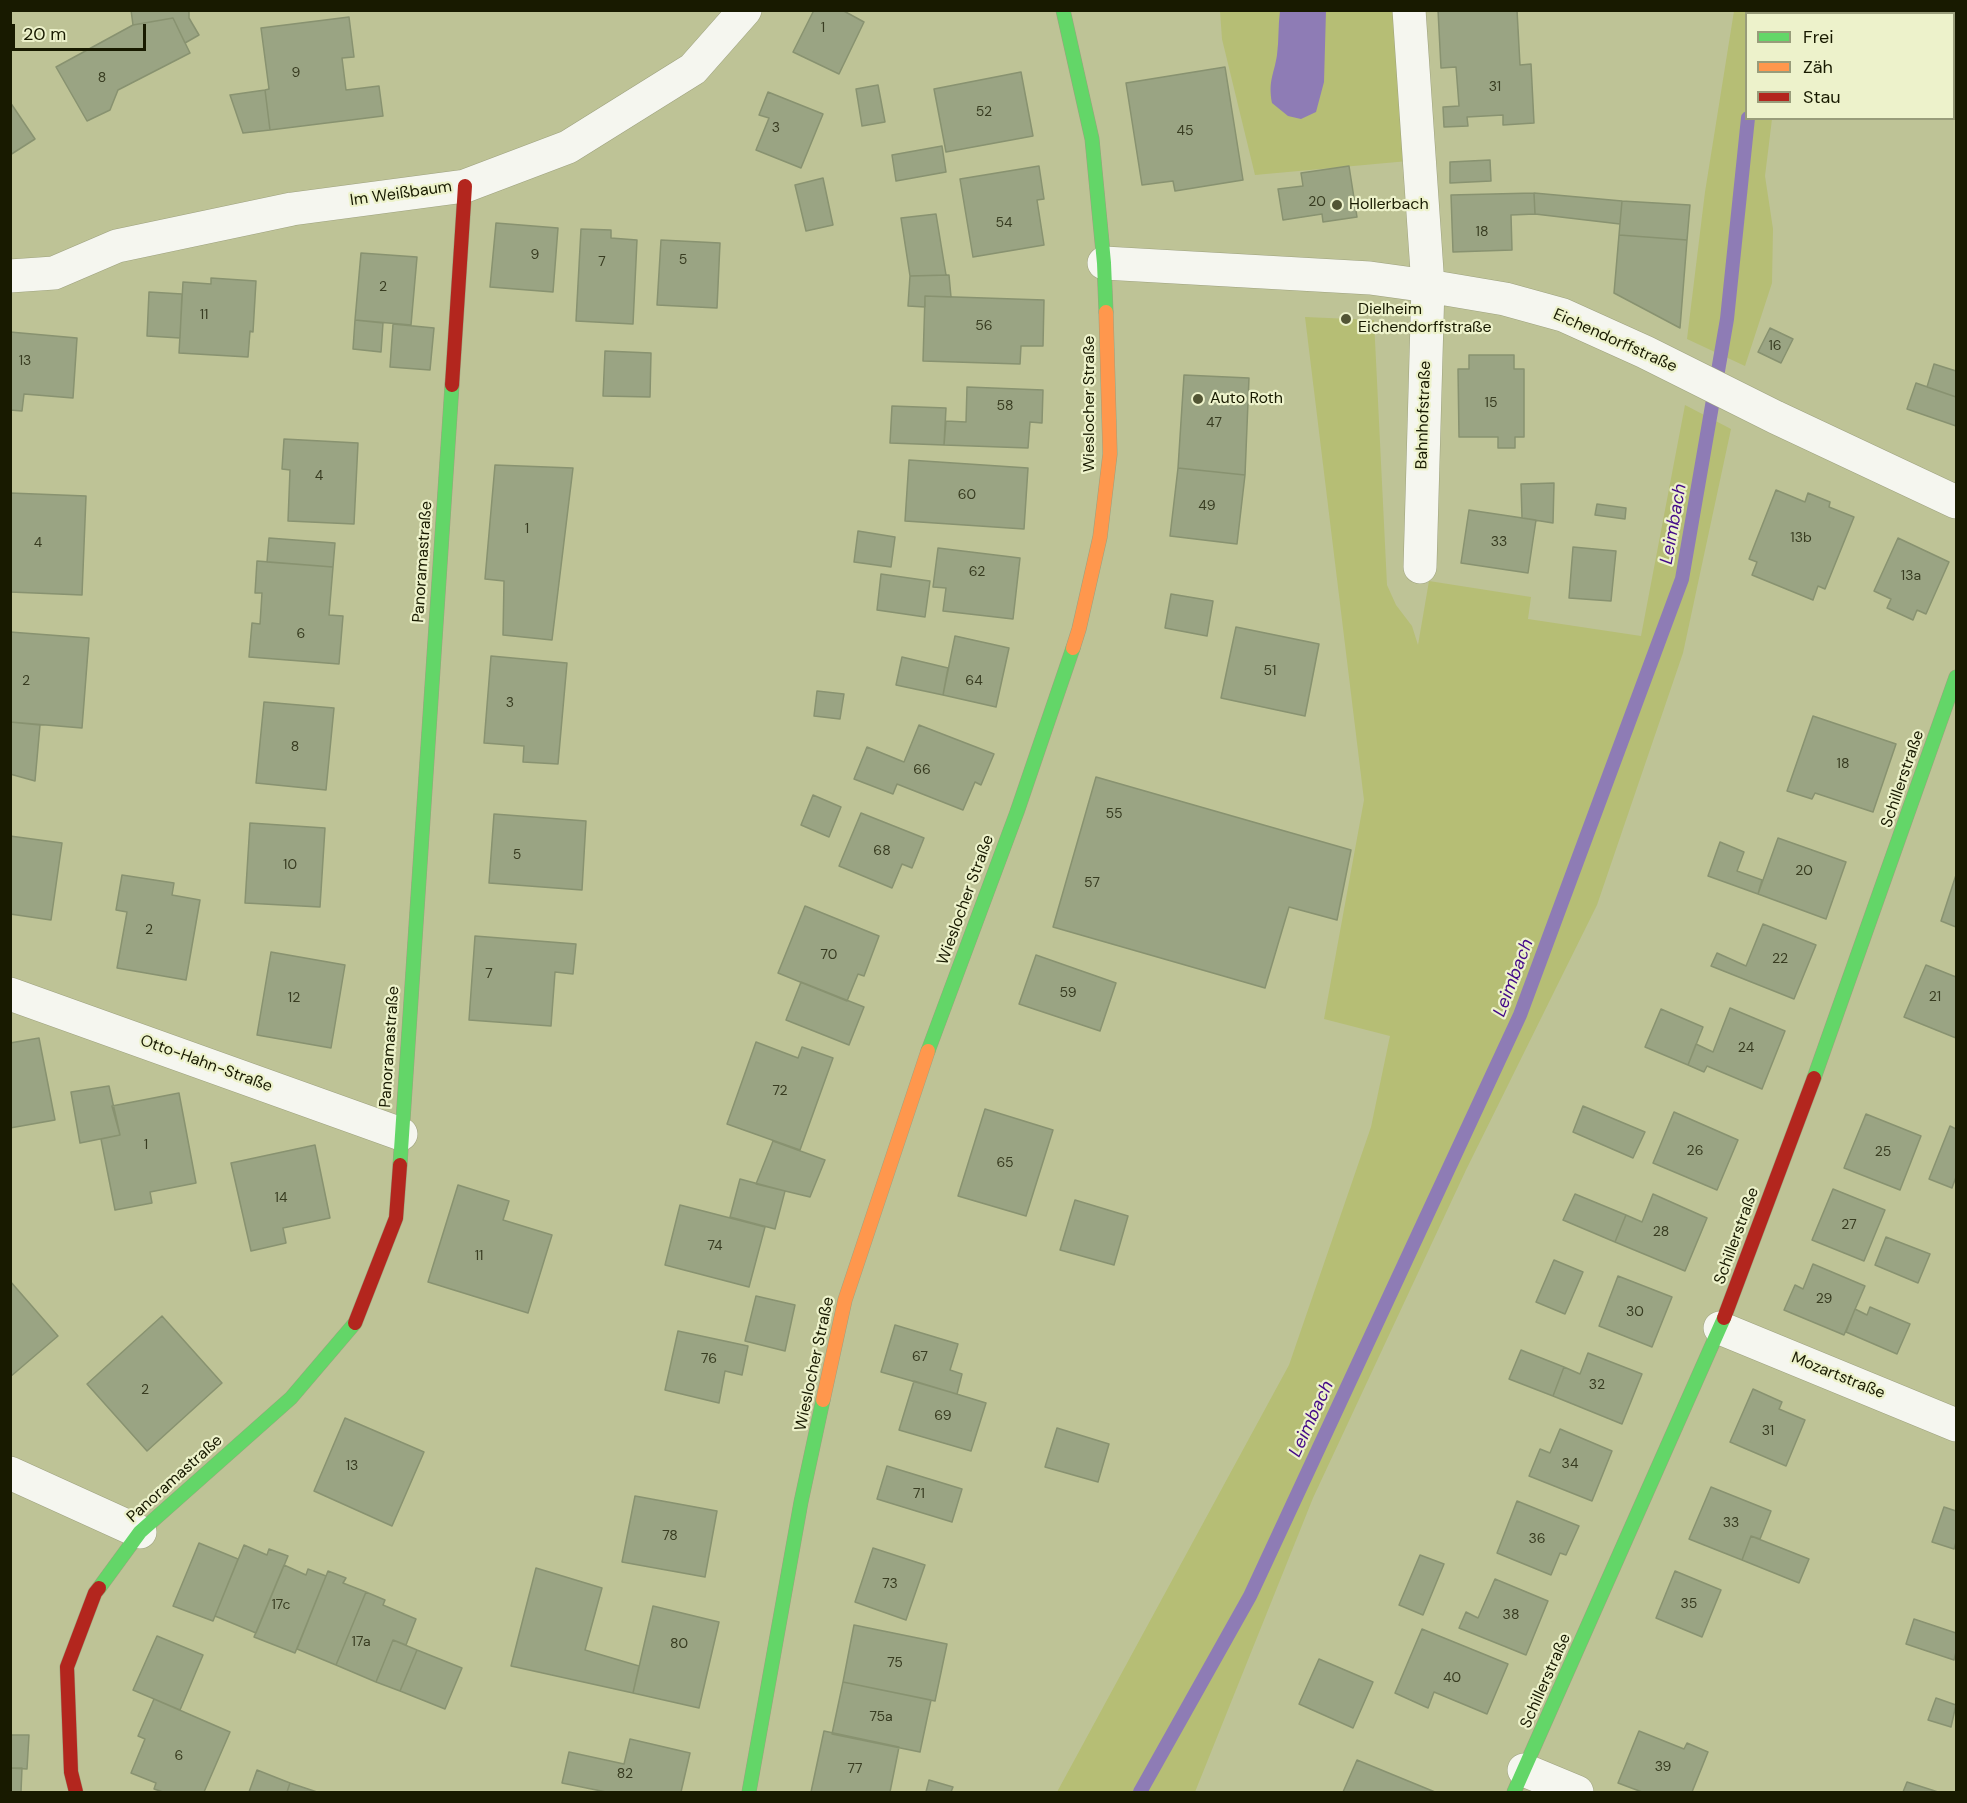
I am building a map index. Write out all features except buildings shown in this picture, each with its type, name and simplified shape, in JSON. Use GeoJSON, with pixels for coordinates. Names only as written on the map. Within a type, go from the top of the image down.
{"type":"FeatureCollection","features":[{"type":"Feature","properties":{"kind":"street","name":"Im Weißbaum"},"geometry":{"type":"LineString","coordinates":[[10,276],[54,273],[117,246],[292,209],[465,186],[568,147],[693,69],[745,10]]}},
{"type":"Feature","properties":{"kind":"street","name":"Wieslocher Straße"},"geometry":{"type":"LineString","coordinates":[[749,1792],[801,1502],[845,1300],[914,1089],[1017,812],[1079,629],[1100,537],[1110,454],[1104,263],[1092,139],[1063,10]]}},
{"type":"Feature","properties":{"kind":"street","name":"Bahnhofstraße"},"geometry":{"type":"LineString","coordinates":[[1408,10],[1428,286],[1420,567]]}},
{"type":"Feature","properties":{"kind":"street","name":"Panoramastraße"},"geometry":{"type":"LineString","coordinates":[[76,1792],[71,1772],[67,1667],[95,1593],[140,1532],[291,1398],[355,1323],[396,1218],[465,186]]}},
{"type":"Feature","properties":{"kind":"street","name":"Eichendorffstraße"},"geometry":{"type":"LineString","coordinates":[[1104,263],[1370,278],[1505,299],[1563,315],[1645,352],[1775,417],[1956,502]]}},
{"type":"Feature","properties":{"kind":"street","name":"Schillerstraße"},"geometry":{"type":"LineString","coordinates":[[1519,1781],[1720,1328],[1846,990],[1956,677]]}},
{"type":"Feature","properties":{"kind":"street","name":"Otto-Hahn-Straße"},"geometry":{"type":"LineString","coordinates":[[10,994],[400,1134]]}},
{"type":"Feature","properties":{"kind":"street","name":"Mozartstraße"},"geometry":{"type":"LineString","coordinates":[[1720,1328],[1956,1425]]}},
{"type":"Feature","properties":{"kind":"street"},"geometry":{"type":"LineString","coordinates":[[10,1473],[140,1532]]}},
{"type":"Feature","properties":{"kind":"street"},"geometry":{"type":"LineString","coordinates":[[1519,1781],[1577,1792]]}},
{"type":"Feature","properties":{"kind":"green space"},"geometry":{"type":"Polygon","coordinates":[[[1220,11],[1409,11],[1419,160],[1255,175],[1222,39],[1220,11]]]}},
{"type":"Feature","properties":{"kind":"green space"},"geometry":{"type":"Polygon","coordinates":[[[1734,11],[1798,11],[1745,12],[1745,120],[1772,120],[1765,176],[1773,229],[1772,283],[1745,366],[1687,339],[1705,192],[1734,11]]]}},
{"type":"Feature","properties":{"kind":"green space"},"geometry":{"type":"Polygon","coordinates":[[[1305,317],[1374,320],[1387,585],[1396,605],[1412,626],[1418,645],[1429,581],[1531,597],[1528,619],[1641,636],[1685,405],[1731,429],[1683,653],[1597,905],[1466,1170],[1313,1498],[1195,1792],[1057,1792],[1289,1365],[1371,1127],[1390,1036],[1324,1019],[1364,800],[1305,317]]]}},
{"type":"Feature","properties":{"kind":"shaded area"},"geometry":{"type":"Polygon","coordinates":[[[1280,11],[1326,11],[1324,82],[1316,112],[1301,119],[1288,116],[1272,103],[1271,83],[1277,55],[1280,11]]]}},
{"type":"Feature","properties":{"kind":"waterway","name":"Leimbach"},"geometry":{"type":"LineString","coordinates":[[1140,1792],[1250,1596],[1520,1015],[1682,579],[1727,319],[1748,120]]}},
{"type":"Feature","properties":{"kind":"traffic: fast"},"geometry":{"type":"LineString","coordinates":[[1063,10],[1092,139],[1104,263],[1106,312]]}},
{"type":"Feature","properties":{"kind":"traffic: fast"},"geometry":{"type":"LineString","coordinates":[[400,1165],[452,385]]}},
{"type":"Feature","properties":{"kind":"traffic: fast"},"geometry":{"type":"LineString","coordinates":[[928,1051],[1017,812],[1073,648]]}},
{"type":"Feature","properties":{"kind":"traffic: fast"},"geometry":{"type":"LineString","coordinates":[[1814,1078],[1956,677]]}},
{"type":"Feature","properties":{"kind":"traffic: fast"},"geometry":{"type":"LineString","coordinates":[[1514,1792],[1724,1318]]}},
{"type":"Feature","properties":{"kind":"traffic: fast"},"geometry":{"type":"LineString","coordinates":[[99,1588],[140,1532],[291,1398],[355,1323]]}},
{"type":"Feature","properties":{"kind":"traffic: fast"},"geometry":{"type":"LineString","coordinates":[[749,1792],[801,1502],[823,1400]]}},
{"type":"Feature","properties":{"kind":"traffic: slow"},"geometry":{"type":"LineString","coordinates":[[1073,648],[1100,537],[1110,454],[1106,312]]}},
{"type":"Feature","properties":{"kind":"traffic: slow"},"geometry":{"type":"LineString","coordinates":[[823,1400],[845,1300],[928,1051]]}},
{"type":"Feature","properties":{"kind":"traffic: jam"},"geometry":{"type":"LineString","coordinates":[[452,385],[465,186]]}},
{"type":"Feature","properties":{"kind":"traffic: jam"},"geometry":{"type":"LineString","coordinates":[[1724,1318],[1814,1078]]}},
{"type":"Feature","properties":{"kind":"traffic: jam"},"geometry":{"type":"LineString","coordinates":[[355,1323],[396,1218],[400,1165]]}},
{"type":"Feature","properties":{"kind":"traffic: jam"},"geometry":{"type":"LineString","coordinates":[[76,1792],[71,1772],[67,1667],[95,1593],[99,1588]]}},
{"type":"Feature","properties":{"kind":"place","name":"Hollerbach"},"geometry":{"type":"Point","coordinates":[1337,205]}},
{"type":"Feature","properties":{"kind":"place","name":"Dielheim Eichendorffstraße"},"geometry":{"type":"Point","coordinates":[1346,319]}},
{"type":"Feature","properties":{"kind":"place","name":"Auto Roth"},"geometry":{"type":"Point","coordinates":[1198,399]}}]}
